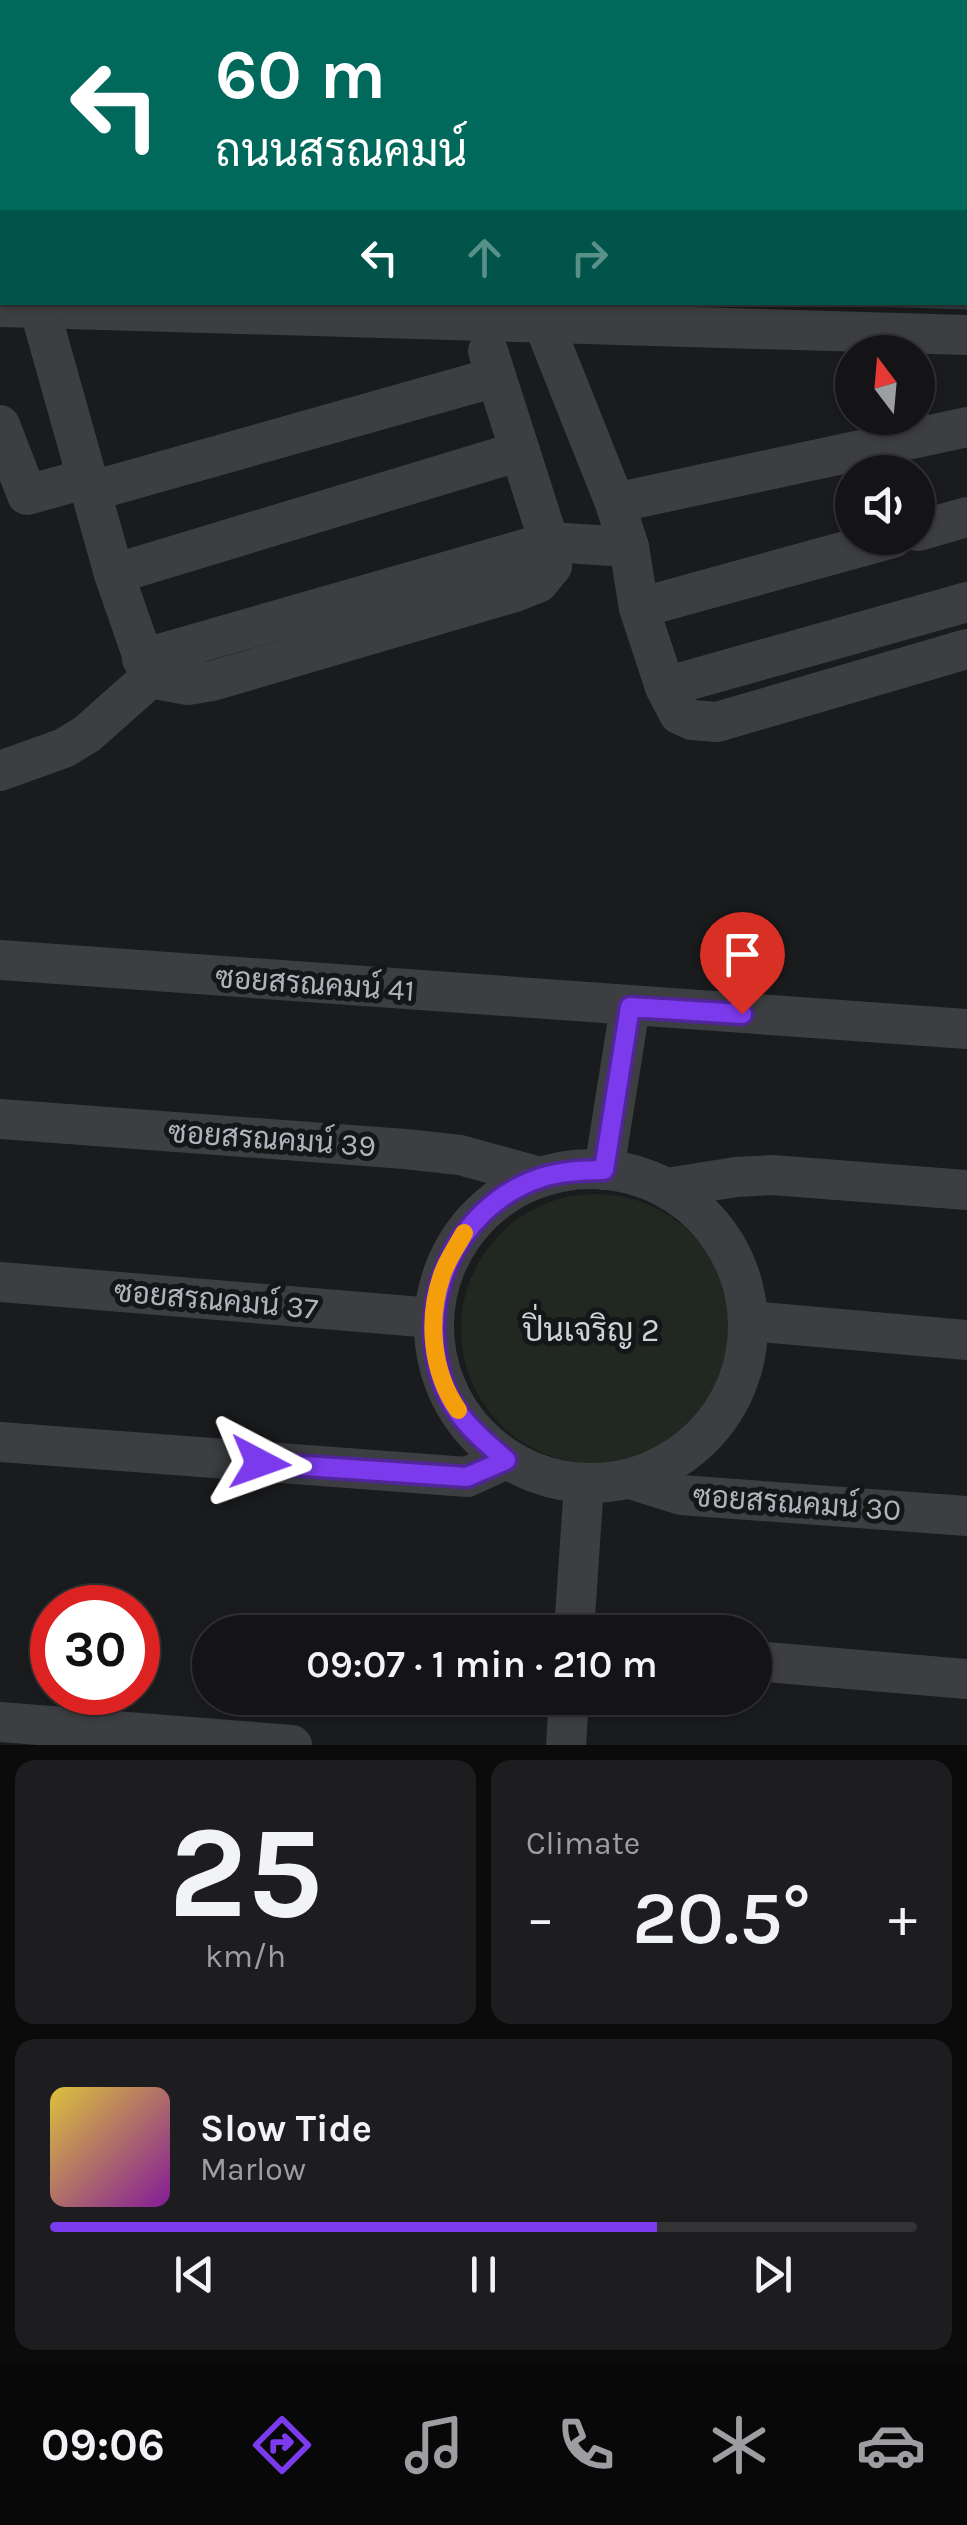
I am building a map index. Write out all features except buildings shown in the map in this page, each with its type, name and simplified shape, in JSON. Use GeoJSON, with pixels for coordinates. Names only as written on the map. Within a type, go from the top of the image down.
{"type":"FeatureCollection","features":[{"type":"Feature","properties":{"kind":"street"},"geometry":{"type":"LineString","coordinates":[[28,314],[90,484],[114,574],[146,668]]}},
{"type":"Feature","properties":{"kind":"street"},"geometry":{"type":"LineString","coordinates":[[0,330],[28,314],[478,320],[967,335]]}},
{"type":"Feature","properties":{"kind":"street"},"geometry":{"type":"LineString","coordinates":[[478,320],[549,542]]}},
{"type":"Feature","properties":{"kind":"street"},"geometry":{"type":"LineString","coordinates":[[543,322],[616,503],[639,608],[665,686],[680,714],[692,720],[717,722],[967,649]]}},
{"type":"Feature","properties":{"kind":"street"},"geometry":{"type":"LineString","coordinates":[[0,425],[14,499],[90,484],[496,376]]}},
{"type":"Feature","properties":{"kind":"street"},"geometry":{"type":"LineString","coordinates":[[616,503],[967,426]]}},
{"type":"Feature","properties":{"kind":"street"},"geometry":{"type":"LineString","coordinates":[[114,574],[520,451]]}},
{"type":"Feature","properties":{"kind":"street"},"geometry":{"type":"LineString","coordinates":[[935,526],[967,517]]}},
{"type":"Feature","properties":{"kind":"street"},"geometry":{"type":"LineString","coordinates":[[0,771],[64,748],[87,734],[146,668],[549,542],[628,547]]}},
{"type":"Feature","properties":{"kind":"street"},"geometry":{"type":"LineString","coordinates":[[639,608],[835,554]]}},
{"type":"Feature","properties":{"kind":"street"},"geometry":{"type":"LineString","coordinates":[[665,686],[967,602]]}},
{"type":"Feature","properties":{"kind":"street","name":"ซอยสรณคมน์ 41"},"geometry":{"type":"LineString","coordinates":[[0,960],[967,1030]]}},
{"type":"Feature","properties":{"kind":"street"},"geometry":{"type":"LineString","coordinates":[[604,1170],[630,1007]]}},
{"type":"Feature","properties":{"kind":"street","name":"ซอยสรณคมน์ 39"},"geometry":{"type":"LineString","coordinates":[[0,1119],[460,1155],[540,1178]]}},
{"type":"Feature","properties":{"kind":"street"},"geometry":{"type":"LineString","coordinates":[[572,1170],[604,1170],[636,1175],[666,1188],[700,1212],[726,1244],[742,1281],[749,1321],[742,1374],[718,1420],[679,1457],[630,1479],[584,1484],[543,1477],[506,1460],[474,1433],[450,1398],[436,1360],[432,1318],[442,1273],[465,1231],[499,1199],[540,1178],[572,1170]]}},
{"type":"Feature","properties":{"kind":"street"},"geometry":{"type":"LineString","coordinates":[[666,1188],[772,1175],[967,1190]]}},
{"type":"Feature","properties":{"kind":"street","name":"ซอยสรณคมน์ 37"},"geometry":{"type":"LineString","coordinates":[[0,1282],[432,1318]]}},
{"type":"Feature","properties":{"kind":"street"},"geometry":{"type":"LineString","coordinates":[[749,1321],[967,1340]]}},
{"type":"Feature","properties":{"kind":"street"},"geometry":{"type":"LineString","coordinates":[[0,1442],[467,1477],[506,1460]]}},
{"type":"Feature","properties":{"kind":"street","name":"ซอยสรณคมน์ 30"},"geometry":{"type":"LineString","coordinates":[[630,1479],[682,1495],[967,1516]]}},
{"type":"Feature","properties":{"kind":"street"},"geometry":{"type":"LineString","coordinates":[[575,1615],[584,1484]]}},
{"type":"Feature","properties":{"kind":"street"},"geometry":{"type":"LineString","coordinates":[[772,1662],[967,1679]]}},
{"type":"Feature","properties":{"kind":"street"},"geometry":{"type":"LineString","coordinates":[[566,1745],[568,1715]]}},
{"type":"Feature","properties":{"kind":"street"},"geometry":{"type":"LineString","coordinates":[[0,1722],[292,1745]]}},
{"type":"Feature","properties":{"kind":"shaded area"},"geometry":{"type":"Polygon","coordinates":[[[596,1194],[648,1204],[692,1233],[721,1277],[731,1329],[721,1381],[692,1425],[648,1454],[596,1464],[544,1454],[500,1425],[471,1381],[461,1329],[471,1277],[500,1233],[544,1204],[596,1194]]]}},
{"type":"Feature","properties":{"kind":"slow traffic"},"geometry":{"type":"LineString","coordinates":[[458,1410],[436,1360],[432,1318],[442,1273],[464,1233]]}},
{"type":"Feature","properties":{"kind":"district","name":"ปิ่นเจริญ 2"},"geometry":{"type":"Point","coordinates":[591,1330]}},
{"type":"Feature","properties":{"kind":"route"},"geometry":{"type":"LineString","coordinates":[[260,1463],[467,1477],[506,1460],[474,1433],[450,1398],[436,1360],[432,1318],[442,1273],[465,1231],[499,1199],[540,1178],[572,1170],[604,1170],[630,1007],[742,1014]]}}]}
